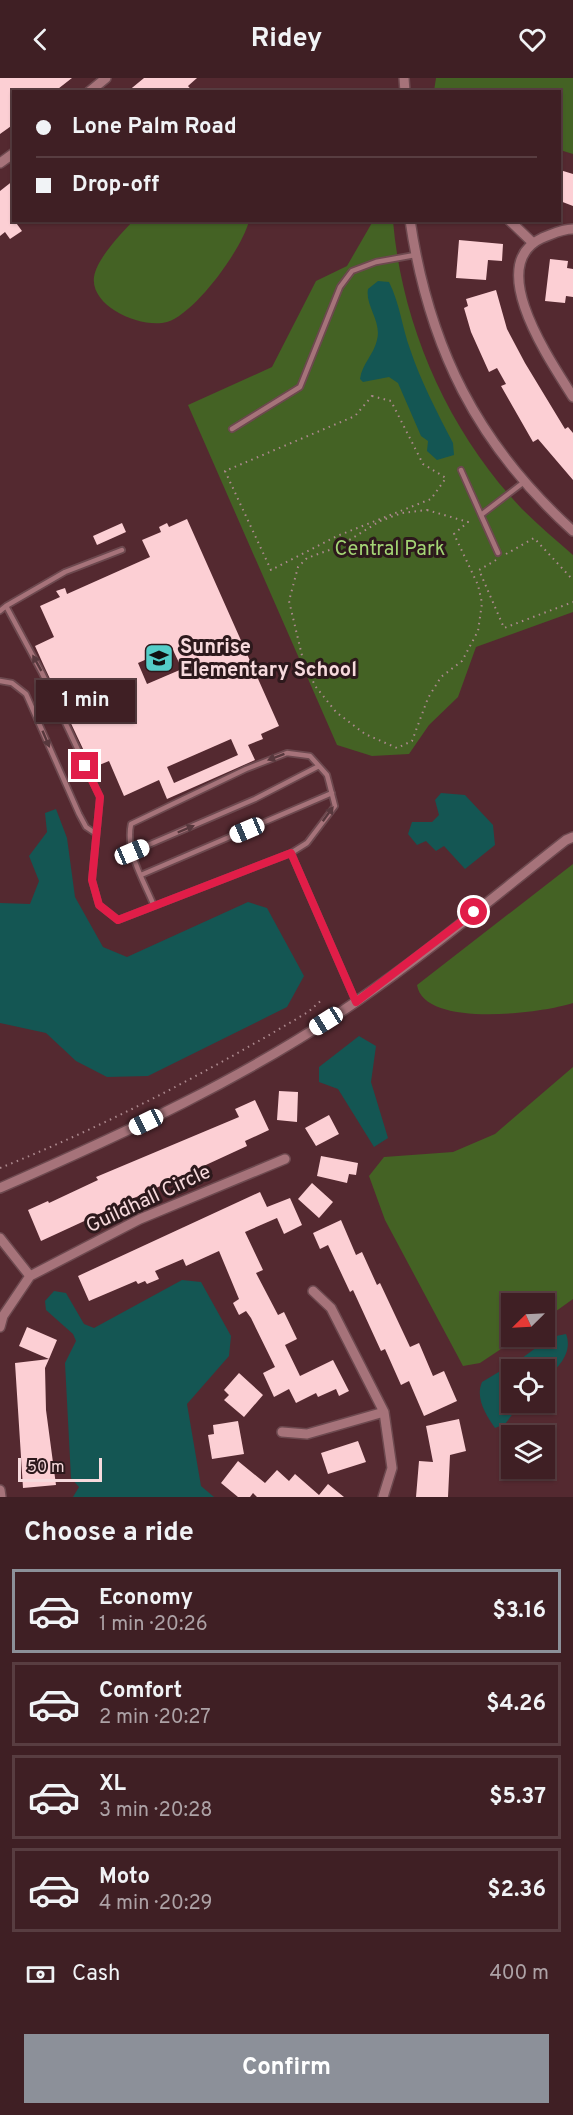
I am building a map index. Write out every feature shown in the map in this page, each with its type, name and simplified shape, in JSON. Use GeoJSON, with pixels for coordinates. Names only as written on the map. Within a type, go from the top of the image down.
{"type":"FeatureCollection","features":[{"type":"Feature","properties":{"kind":"street"},"geometry":{"type":"LineString","coordinates":[[91,90],[106,78]]}},
{"type":"Feature","properties":{"kind":"street"},"geometry":{"type":"LineString","coordinates":[[0,164],[12,155]]}},
{"type":"Feature","properties":{"kind":"street"},"geometry":{"type":"LineString","coordinates":[[410,222],[426,305],[467,402],[493,443],[524,482],[573,531]]}},
{"type":"Feature","properties":{"kind":"street"},"geometry":{"type":"LineString","coordinates":[[511,222],[532,243]]}},
{"type":"Feature","properties":{"kind":"street"},"geometry":{"type":"LineString","coordinates":[[573,229],[562,230],[532,243],[523,257],[518,273],[521,299],[541,346],[573,397]]}},
{"type":"Feature","properties":{"kind":"street"},"geometry":{"type":"LineString","coordinates":[[0,1188],[104,1143],[251,1067],[356,1002],[566,840],[573,837]]}},
{"type":"Feature","properties":{"kind":"street","name":"Guildhall Circle"},"geometry":{"type":"LineString","coordinates":[[0,1327],[3,1316],[30,1276],[140,1219],[285,1159]]}},
{"type":"Feature","properties":{"kind":"street"},"geometry":{"type":"LineString","coordinates":[[0,1238],[30,1276]]}},
{"type":"Feature","properties":{"kind":"street"},"geometry":{"type":"LineString","coordinates":[[313,1291],[331,1308],[384,1412],[392,1468],[383,1497]]}},
{"type":"Feature","properties":{"kind":"street"},"geometry":{"type":"LineString","coordinates":[[282,1432],[308,1434],[384,1412]]}},
{"type":"Feature","properties":{"kind":"street"},"geometry":{"type":"LineString","coordinates":[[0,1490],[1,1497]]}},
{"type":"Feature","properties":{"kind":"lane"},"geometry":{"type":"LineString","coordinates":[[232,429],[300,387],[340,287],[352,271],[376,262],[415,255]]}},
{"type":"Feature","properties":{"kind":"lane"},"geometry":{"type":"LineString","coordinates":[[461,470],[498,553]]}},
{"type":"Feature","properties":{"kind":"lane"},"geometry":{"type":"LineString","coordinates":[[481,515],[524,482]]}},
{"type":"Feature","properties":{"kind":"lane"},"geometry":{"type":"LineString","coordinates":[[0,611],[65,572],[122,550]]}},
{"type":"Feature","properties":{"kind":"lane"},"geometry":{"type":"LineString","coordinates":[[6,606],[42,673],[100,797],[92,880],[99,905],[118,920],[291,853],[308,843],[335,806],[327,775],[310,756],[287,753],[246,769],[131,824],[128,839],[154,906]]}},
{"type":"Feature","properties":{"kind":"lane"},"geometry":{"type":"LineString","coordinates":[[0,681],[12,683],[26,694],[79,814],[86,827],[95,833]]}},
{"type":"Feature","properties":{"kind":"lane"},"geometry":{"type":"LineString","coordinates":[[132,852],[255,799],[318,765]]}},
{"type":"Feature","properties":{"kind":"lane"},"geometry":{"type":"LineString","coordinates":[[141,875],[332,793]]}},
{"type":"Feature","properties":{"kind":"lane"},"geometry":{"type":"LineString","coordinates":[[291,853],[356,1002]]}},
{"type":"Feature","properties":{"kind":"path"},"geometry":{"type":"LineString","coordinates":[[372,396],[391,401],[423,464],[446,478],[431,499],[337,536],[271,570],[225,471],[355,416],[372,396]]}},
{"type":"Feature","properties":{"kind":"path"},"geometry":{"type":"LineString","coordinates":[[427,510],[468,522],[454,534],[478,585],[482,603],[478,631],[462,661],[441,677],[412,741],[397,748],[357,729],[336,712],[316,687],[304,664],[290,601],[298,567],[307,558],[338,547],[380,521],[402,513],[427,510]]}},
{"type":"Feature","properties":{"kind":"path"},"geometry":{"type":"LineString","coordinates":[[573,580],[534,538],[479,570],[504,628],[573,602]]}},
{"type":"Feature","properties":{"kind":"path"},"geometry":{"type":"LineString","coordinates":[[0,1168],[79,1135],[182,1085],[308,1012],[323,999]]}},
{"type":"Feature","properties":{"kind":"green space"},"geometry":{"type":"Polygon","coordinates":[[[436,78],[573,78],[573,154],[561,150],[561,90],[434,90],[436,78]]]}},
{"type":"Feature","properties":{"kind":"green space"},"geometry":{"type":"Polygon","coordinates":[[[132,222],[249,222],[237,247],[216,279],[191,307],[167,322],[144,322],[132,319],[100,298],[95,288],[94,277],[110,247],[132,222]]]}},
{"type":"Feature","properties":{"kind":"green space","name":"Central Park"},"geometry":{"type":"Polygon","coordinates":[[[372,222],[393,222],[398,260],[418,338],[451,411],[472,446],[496,479],[522,509],[573,555],[573,612],[476,647],[458,697],[429,725],[409,754],[372,756],[337,745],[188,405],[272,367],[316,281],[347,266],[372,222]]]}},
{"type":"Feature","properties":{"kind":"green space"},"geometry":{"type":"Polygon","coordinates":[[[573,864],[573,1003],[537,1011],[486,1014],[462,1013],[440,1008],[424,999],[417,985],[573,864]]]}},
{"type":"Feature","properties":{"kind":"green space"},"geometry":{"type":"Polygon","coordinates":[[[573,1067],[573,1299],[555,1312],[555,1293],[501,1293],[501,1347],[504,1347],[480,1363],[463,1366],[385,1220],[369,1176],[384,1157],[453,1152],[495,1134],[573,1067]]]}},
{"type":"Feature","properties":{"kind":"water"},"geometry":{"type":"Polygon","coordinates":[[[378,281],[389,282],[393,290],[414,361],[453,443],[454,455],[437,460],[427,451],[428,441],[421,436],[398,383],[389,377],[363,382],[360,379],[377,340],[377,326],[369,301],[368,289],[378,281]]]}},
{"type":"Feature","properties":{"kind":"water"},"geometry":{"type":"Polygon","coordinates":[[[441,793],[465,795],[493,825],[495,845],[465,869],[444,846],[436,851],[426,841],[417,845],[408,834],[412,822],[432,822],[439,815],[435,800],[441,793]]]}},
{"type":"Feature","properties":{"kind":"water"},"geometry":{"type":"Polygon","coordinates":[[[56,809],[67,838],[75,897],[103,947],[127,957],[248,902],[267,908],[304,976],[287,1007],[148,1076],[107,1077],[76,1061],[46,1033],[0,1023],[0,903],[30,904],[39,881],[29,856],[47,832],[45,813],[56,809]]]}},
{"type":"Feature","properties":{"kind":"water"},"geometry":{"type":"Polygon","coordinates":[[[359,1036],[376,1046],[371,1082],[388,1138],[374,1147],[338,1089],[319,1082],[319,1067],[359,1036]]]}},
{"type":"Feature","properties":{"kind":"water"},"geometry":{"type":"Polygon","coordinates":[[[182,1280],[201,1282],[231,1336],[229,1356],[187,1404],[201,1486],[214,1497],[73,1497],[79,1487],[71,1478],[65,1363],[76,1341],[73,1334],[46,1310],[45,1301],[54,1291],[66,1293],[84,1324],[94,1328],[182,1280]]]}},
{"type":"Feature","properties":{"kind":"water"},"geometry":{"type":"Polygon","coordinates":[[[566,1334],[568,1347],[563,1359],[555,1369],[555,1359],[520,1359],[537,1347],[555,1347],[555,1336],[566,1334]]]}},
{"type":"Feature","properties":{"kind":"water"},"geometry":{"type":"Polygon","coordinates":[[[501,1371],[501,1413],[513,1413],[505,1424],[495,1428],[485,1412],[480,1394],[482,1382],[501,1371]]]}},
{"type":"Feature","properties":{"kind":"building"},"geometry":{"type":"Polygon","coordinates":[[[0,78],[72,78],[57,90],[12,90],[12,125],[0,134],[0,78]]]}},
{"type":"Feature","properties":{"kind":"building"},"geometry":{"type":"Polygon","coordinates":[[[144,78],[197,78],[188,86],[191,90],[129,90],[144,78]]]}},
{"type":"Feature","properties":{"kind":"building"},"geometry":{"type":"Polygon","coordinates":[[[561,170],[573,174],[573,206],[561,201],[561,170]]]}},
{"type":"Feature","properties":{"kind":"building"},"geometry":{"type":"Polygon","coordinates":[[[12,182],[12,222],[15,222],[22,231],[10,239],[5,232],[0,236],[0,191],[12,182]]]}},
{"type":"Feature","properties":{"kind":"building"},"geometry":{"type":"Polygon","coordinates":[[[459,240],[503,244],[502,261],[488,260],[486,280],[456,278],[459,240]]]}},
{"type":"Feature","properties":{"kind":"building"},"geometry":{"type":"Polygon","coordinates":[[[550,259],[568,261],[567,268],[573,269],[573,297],[566,296],[565,303],[545,301],[550,259]]]}},
{"type":"Feature","properties":{"kind":"building"},"geometry":{"type":"Polygon","coordinates":[[[496,290],[507,329],[525,363],[565,429],[568,427],[573,433],[573,480],[538,439],[533,442],[501,386],[506,384],[497,368],[489,372],[471,332],[464,308],[468,306],[466,299],[496,290]]]}},
{"type":"Feature","properties":{"kind":"building"},"geometry":{"type":"Polygon","coordinates":[[[187,519],[279,726],[261,734],[263,739],[248,745],[255,760],[167,799],[159,780],[124,796],[109,761],[92,768],[35,646],[54,637],[40,606],[60,597],[56,591],[65,588],[67,594],[150,557],[142,540],[161,532],[159,527],[167,523],[169,527],[187,519]],[[172,648],[138,663],[147,684],[182,669],[172,648]],[[231,739],[167,767],[174,783],[238,755],[231,739]]]}},
{"type":"Feature","properties":{"kind":"building"},"geometry":{"type":"Polygon","coordinates":[[[122,523],[126,532],[97,545],[93,536],[122,523]]]}},
{"type":"Feature","properties":{"kind":"building"},"geometry":{"type":"Polygon","coordinates":[[[279,1091],[298,1092],[297,1122],[277,1120],[279,1091]]]}},
{"type":"Feature","properties":{"kind":"building"},"geometry":{"type":"Polygon","coordinates":[[[255,1100],[269,1130],[245,1141],[247,1146],[41,1241],[28,1210],[48,1201],[49,1203],[98,1180],[96,1177],[239,1117],[235,1109],[255,1100]]]}},
{"type":"Feature","properties":{"kind":"building"},"geometry":{"type":"Polygon","coordinates":[[[329,1115],[339,1134],[316,1146],[305,1128],[329,1115]]]}},
{"type":"Feature","properties":{"kind":"building"},"geometry":{"type":"Polygon","coordinates":[[[321,1156],[358,1163],[356,1175],[349,1174],[347,1183],[317,1176],[321,1156]]]}},
{"type":"Feature","properties":{"kind":"building"},"geometry":{"type":"Polygon","coordinates":[[[312,1183],[333,1202],[319,1218],[298,1199],[312,1183]]]}},
{"type":"Feature","properties":{"kind":"building"},"geometry":{"type":"Polygon","coordinates":[[[260,1192],[267,1207],[290,1198],[302,1225],[284,1234],[277,1218],[245,1232],[263,1270],[256,1273],[278,1315],[284,1312],[297,1339],[285,1345],[300,1376],[333,1360],[349,1391],[339,1396],[336,1389],[318,1397],[316,1393],[296,1403],[289,1389],[274,1397],[263,1373],[275,1367],[251,1318],[246,1311],[239,1315],[233,1303],[239,1299],[219,1251],[186,1266],[183,1259],[155,1271],[159,1279],[147,1284],[145,1281],[138,1284],[136,1281],[89,1301],[78,1276],[260,1192]]]}},
{"type":"Feature","properties":{"kind":"building"},"geometry":{"type":"Polygon","coordinates":[[[341,1220],[356,1255],[362,1252],[377,1285],[380,1283],[410,1347],[419,1343],[433,1376],[444,1371],[457,1401],[424,1416],[409,1381],[401,1385],[385,1349],[381,1351],[353,1290],[350,1292],[328,1245],[320,1249],[313,1233],[341,1220]]]}},
{"type":"Feature","properties":{"kind":"building"},"geometry":{"type":"Polygon","coordinates":[[[27,1327],[57,1340],[49,1359],[19,1346],[27,1327]]]}},
{"type":"Feature","properties":{"kind":"building"},"geometry":{"type":"Polygon","coordinates":[[[49,1359],[45,1368],[46,1410],[56,1485],[23,1488],[15,1363],[49,1359]]]}},
{"type":"Feature","properties":{"kind":"building"},"geometry":{"type":"Polygon","coordinates":[[[239,1373],[263,1395],[244,1417],[224,1400],[229,1395],[224,1390],[239,1373]]]}},
{"type":"Feature","properties":{"kind":"building"},"geometry":{"type":"Polygon","coordinates":[[[459,1419],[466,1451],[450,1455],[448,1497],[416,1497],[419,1461],[433,1462],[426,1426],[459,1419]]]}},
{"type":"Feature","properties":{"kind":"building"},"geometry":{"type":"Polygon","coordinates":[[[238,1421],[244,1454],[212,1459],[208,1435],[214,1434],[213,1425],[238,1421]]]}},
{"type":"Feature","properties":{"kind":"building"},"geometry":{"type":"Polygon","coordinates":[[[358,1441],[366,1462],[328,1474],[321,1453],[358,1441]]]}},
{"type":"Feature","properties":{"kind":"building"},"geometry":{"type":"Polygon","coordinates":[[[238,1461],[265,1483],[277,1470],[289,1481],[295,1474],[319,1495],[328,1484],[344,1497],[257,1497],[253,1493],[250,1497],[238,1497],[221,1483],[238,1461]]]}},
{"type":"Feature","properties":{"kind":"place","name":"Sunrise Elementary School"},"geometry":{"type":"Point","coordinates":[159,658]}},
{"type":"Feature","properties":{"kind":"route"},"geometry":{"type":"LineString","coordinates":[[85,766],[100,797],[92,880],[99,905],[118,920],[291,853],[356,1002],[474,912]]}}]}
